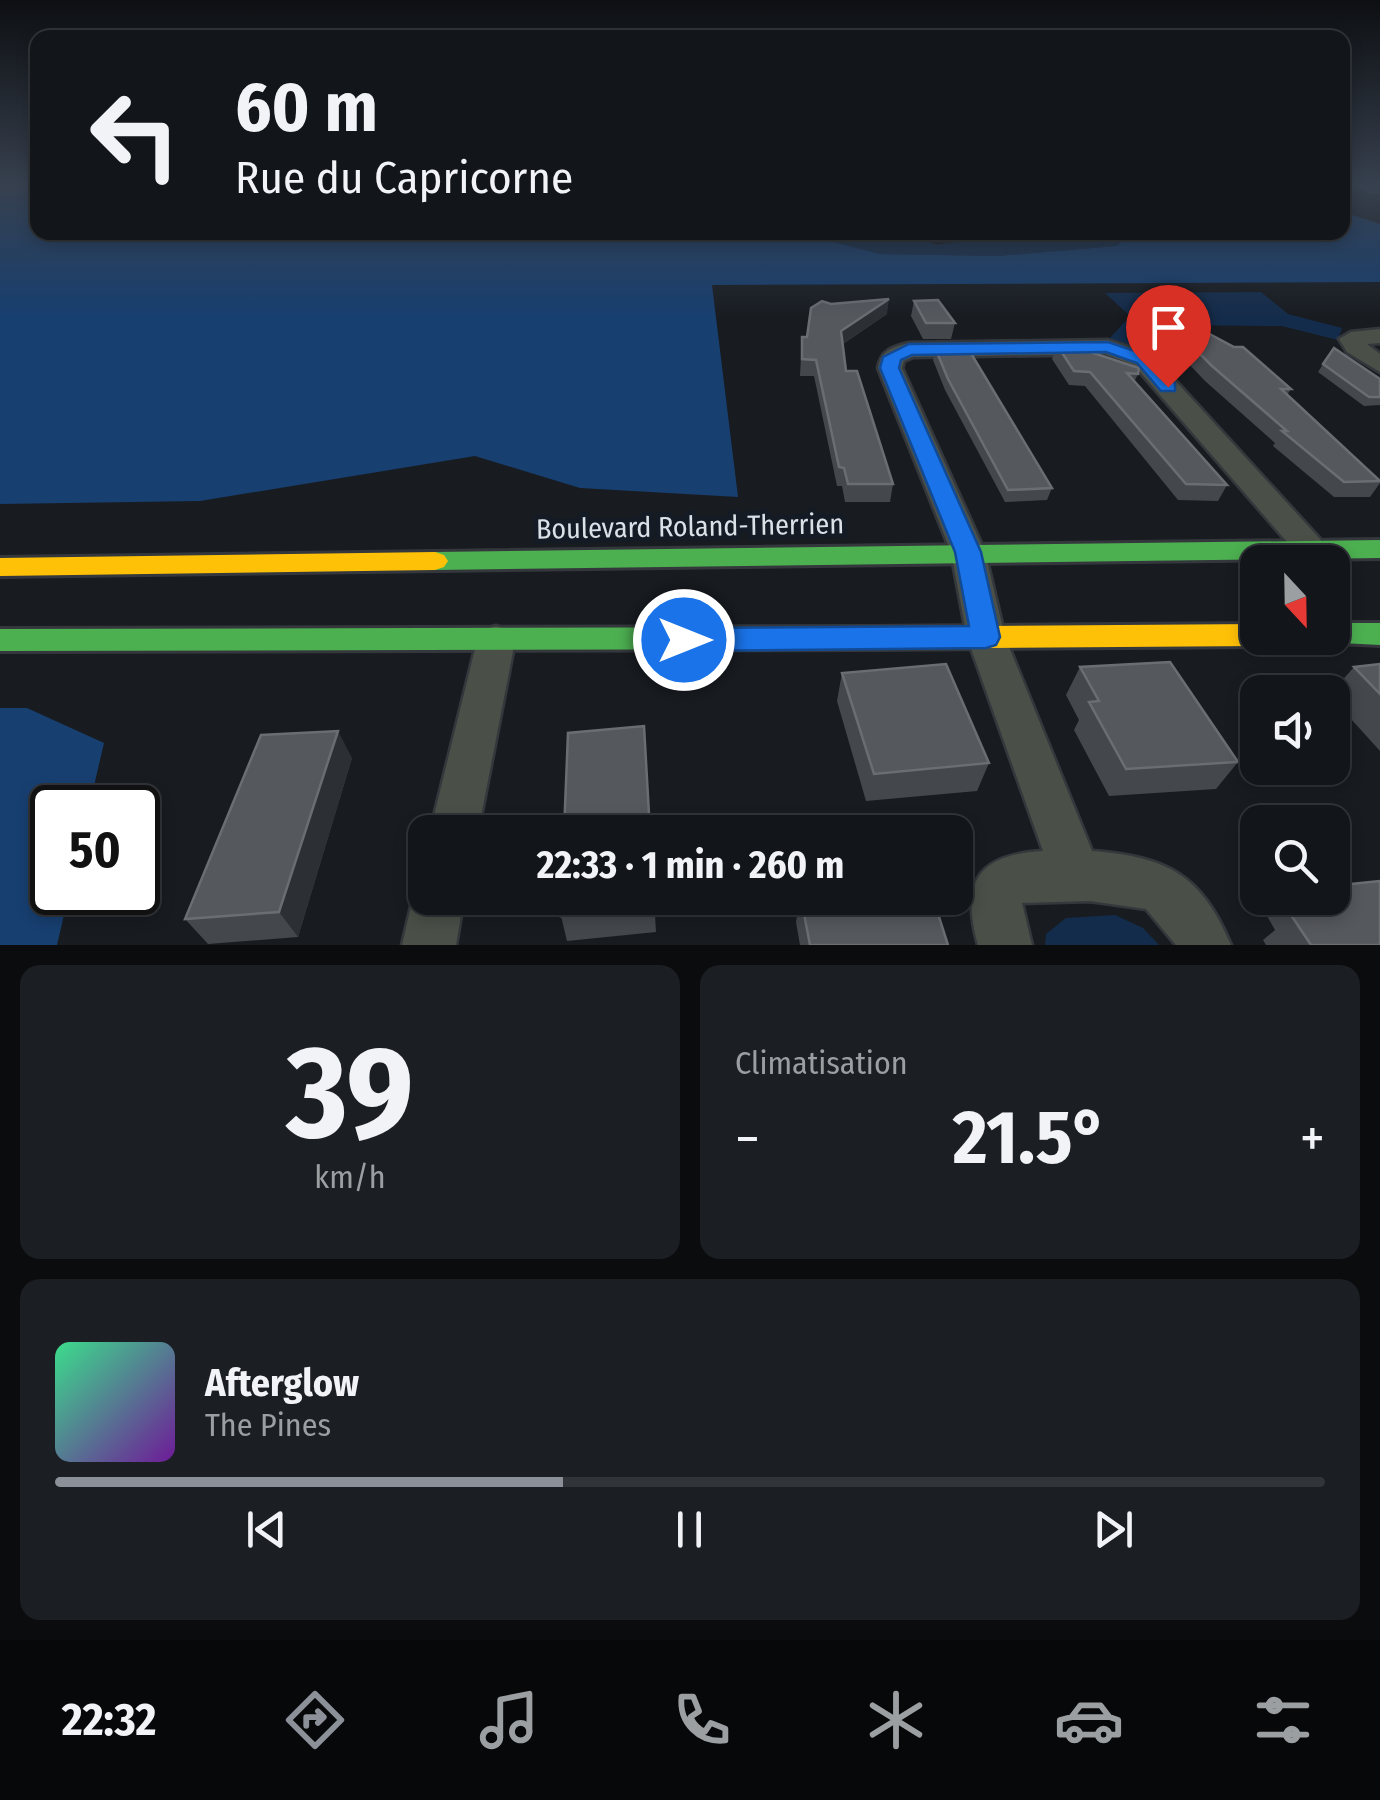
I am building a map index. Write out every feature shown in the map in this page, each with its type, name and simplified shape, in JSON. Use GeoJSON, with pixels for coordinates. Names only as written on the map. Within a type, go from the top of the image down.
{"type":"FeatureCollection","features":[{"type":"Feature","properties":{"kind":"main road","name":"Boulevard Roland-Therrien"},"geometry":{"type":"LineString","coordinates":[[0,567],[1240,550]]}},
{"type":"Feature","properties":{"kind":"main road","name":"Boulevard Roland-Therrien"},"geometry":{"type":"LineString","coordinates":[[1350,550],[1380,550]]}},
{"type":"Feature","properties":{"kind":"main road"},"geometry":{"type":"LineString","coordinates":[[1350,634],[1380,634]]}},
{"type":"Feature","properties":{"kind":"main road"},"geometry":{"type":"LineString","coordinates":[[0,640],[496,642],[1240,635]]}},
{"type":"Feature","properties":{"kind":"street"},"geometry":{"type":"LineString","coordinates":[[1380,336],[1351,339],[1355,347],[1380,365]]}},
{"type":"Feature","properties":{"kind":"street"},"geometry":{"type":"LineString","coordinates":[[1078,878],[986,637],[968,552],[890,368],[892,357],[909,350],[1108,347],[1143,360],[1309,545]]}},
{"type":"Feature","properties":{"kind":"street"},"geometry":{"type":"LineString","coordinates":[[458,815],[496,642]]}},
{"type":"Feature","properties":{"kind":"street"},"geometry":{"type":"LineString","coordinates":[[1005,945],[997,919],[996,891],[1013,879],[1078,878],[1135,879],[1164,891],[1192,920],[1204,945]]}},
{"type":"Feature","properties":{"kind":"street"},"geometry":{"type":"LineString","coordinates":[[429,945],[436,915]]}},
{"type":"Feature","properties":{"kind":"shaded area"},"geometry":{"type":"Polygon","coordinates":[[[0,230],[30,230],[30,240],[825,240],[880,254],[998,256],[1117,246],[1124,240],[1350,240],[1350,230],[1380,230],[1380,282],[712,285],[738,497],[580,488],[475,456],[200,501],[0,504],[0,230]]]}},
{"type":"Feature","properties":{"kind":"shaded area"},"geometry":{"type":"Polygon","coordinates":[[[822,240],[925,240],[936,245],[971,240],[1124,240],[1117,246],[998,256],[880,254],[822,240]]]}},
{"type":"Feature","properties":{"kind":"shaded area"},"geometry":{"type":"Polygon","coordinates":[[[1261,292],[1288,314],[1342,328],[1338,340],[1282,326],[1162,325],[1140,349],[1109,339],[1130,316],[1105,293],[1261,292]]]}},
{"type":"Feature","properties":{"kind":"shaded area"},"geometry":{"type":"Polygon","coordinates":[[[0,708],[27,708],[104,743],[94,785],[30,785],[30,915],[64,915],[57,945],[0,945],[0,708]]]}},
{"type":"Feature","properties":{"kind":"shaded area"},"geometry":{"type":"Polygon","coordinates":[[[1115,915],[1143,928],[1159,945],[1045,945],[1046,934],[1066,918],[1115,915]]]}},
{"type":"Feature","properties":{"kind":"building"},"geometry":{"type":"Polygon","coordinates":[[[889,299],[841,331],[846,371],[857,371],[893,484],[848,484],[844,468],[839,467],[816,360],[802,359],[802,337],[807,337],[811,308],[822,301],[831,304],[889,299]]]}},
{"type":"Feature","properties":{"kind":"building"},"geometry":{"type":"Polygon","coordinates":[[[938,300],[955,323],[926,323],[914,301],[938,300]]]}},
{"type":"Feature","properties":{"kind":"building"},"geometry":{"type":"Polygon","coordinates":[[[1161,308],[1234,347],[1243,347],[1291,389],[1281,389],[1380,481],[1344,482],[1212,366],[1158,312],[1161,308]]]}},
{"type":"Feature","properties":{"kind":"building"},"geometry":{"type":"Polygon","coordinates":[[[1057,345],[1069,345],[1139,368],[1138,374],[1127,373],[1227,485],[1186,484],[1090,372],[1074,371],[1057,345]]]}},
{"type":"Feature","properties":{"kind":"building"},"geometry":{"type":"Polygon","coordinates":[[[1334,348],[1380,379],[1380,397],[1369,397],[1323,364],[1334,348]]]}},
{"type":"Feature","properties":{"kind":"building"},"geometry":{"type":"Polygon","coordinates":[[[936,350],[969,350],[1052,488],[1008,490],[936,350]]]}},
{"type":"Feature","properties":{"kind":"building"},"geometry":{"type":"Polygon","coordinates":[[[1170,662],[1238,762],[1126,769],[1089,702],[1099,701],[1080,667],[1170,662]]]}},
{"type":"Feature","properties":{"kind":"building"},"geometry":{"type":"Polygon","coordinates":[[[946,664],[989,763],[874,774],[842,673],[946,664]]]}},
{"type":"Feature","properties":{"kind":"building"},"geometry":{"type":"Polygon","coordinates":[[[1380,664],[1380,694],[1354,667],[1380,664]]]}},
{"type":"Feature","properties":{"kind":"building"},"geometry":{"type":"Polygon","coordinates":[[[644,726],[649,815],[565,815],[568,733],[644,726]]]}},
{"type":"Feature","properties":{"kind":"building"},"geometry":{"type":"Polygon","coordinates":[[[338,731],[279,912],[185,919],[261,735],[338,731]]]}},
{"type":"Feature","properties":{"kind":"building"},"geometry":{"type":"Polygon","coordinates":[[[1380,881],[1380,945],[1311,945],[1291,915],[1350,915],[1350,884],[1380,881]]]}},
{"type":"Feature","properties":{"kind":"building"},"geometry":{"type":"Polygon","coordinates":[[[804,915],[938,915],[948,945],[810,945],[804,915]]]}},
{"type":"Feature","properties":{"kind":"traffic: fast"},"geometry":{"type":"LineString","coordinates":[[435,561],[1380,549]]}},
{"type":"Feature","properties":{"kind":"traffic: fast"},"geometry":{"type":"LineString","coordinates":[[1350,634],[1380,634]]}},
{"type":"Feature","properties":{"kind":"traffic: fast"},"geometry":{"type":"LineString","coordinates":[[0,640],[870,638]]}},
{"type":"Feature","properties":{"kind":"traffic: slow"},"geometry":{"type":"LineString","coordinates":[[0,567],[435,561]]}},
{"type":"Feature","properties":{"kind":"traffic: slow"},"geometry":{"type":"LineString","coordinates":[[870,638],[1240,635]]}},
{"type":"Feature","properties":{"kind":"route"},"geometry":{"type":"LineString","coordinates":[[684,640],[986,637],[968,552],[890,368],[892,357],[909,350],[1108,347],[1143,360],[1168,387]]}}]}
